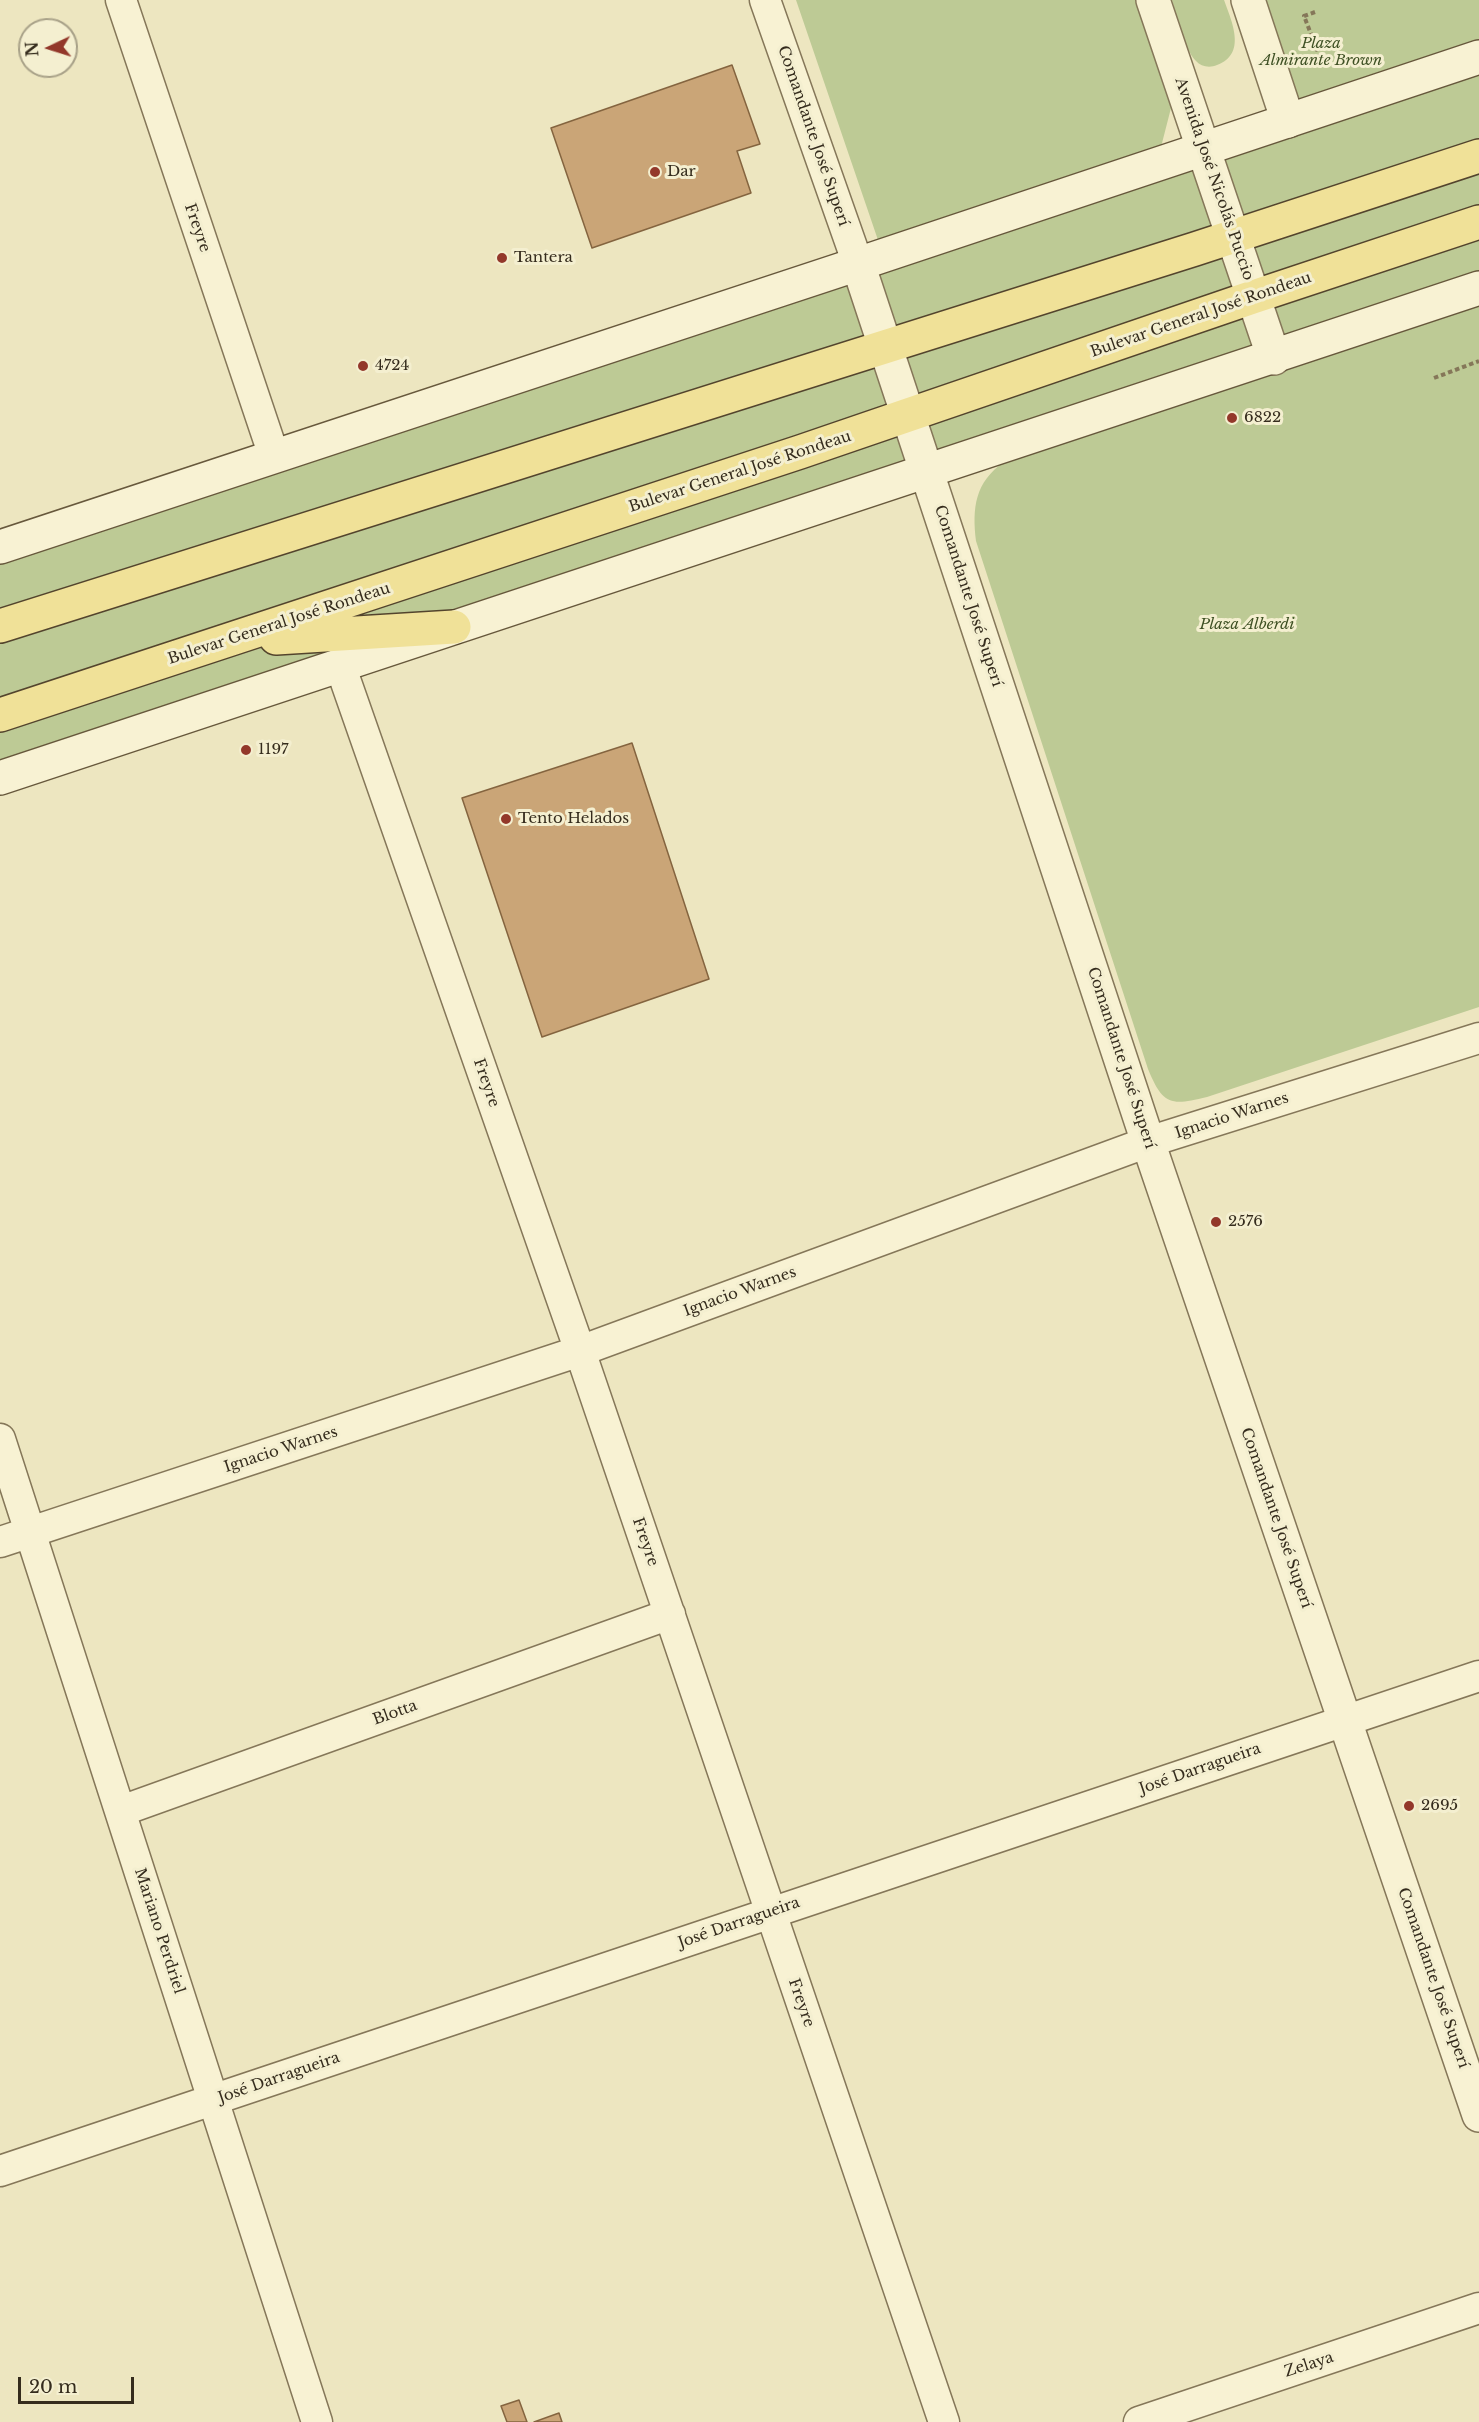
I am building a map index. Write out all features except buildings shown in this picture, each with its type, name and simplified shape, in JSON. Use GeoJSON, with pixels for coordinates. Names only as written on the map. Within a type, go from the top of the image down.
{"type":"FeatureCollection","features":[{"type":"Feature","properties":{"kind":"main road","name":"Avenida José Nicolás Puccio"},"geometry":{"type":"LineString","coordinates":[[1153,0],[1274,358]]}},
{"type":"Feature","properties":{"kind":"main road"},"geometry":{"type":"LineString","coordinates":[[1248,0],[1288,121]]}},
{"type":"Feature","properties":{"kind":"main road"},"geometry":{"type":"LineString","coordinates":[[0,547],[1479,57]]}},
{"type":"Feature","properties":{"kind":"main road"},"geometry":{"type":"LineString","coordinates":[[0,626],[1233,237],[1479,156]]}},
{"type":"Feature","properties":{"kind":"main road","name":"Bulevar General José Rondeau"},"geometry":{"type":"LineString","coordinates":[[0,715],[908,416],[1479,222]]}},
{"type":"Feature","properties":{"kind":"main road","name":"Comandante José Superí"},"geometry":{"type":"LineString","coordinates":[[858,264],[1148,1142],[1479,2115]]}},
{"type":"Feature","properties":{"kind":"main road"},"geometry":{"type":"LineString","coordinates":[[0,778],[1274,358],[1479,288]]}},
{"type":"Feature","properties":{"kind":"main road"},"geometry":{"type":"LineString","coordinates":[[232,640],[454,627]]}},
{"type":"Feature","properties":{"kind":"street","name":"Freyre"},"geometry":{"type":"LineString","coordinates":[[121,0],[274,456]]}},
{"type":"Feature","properties":{"kind":"street","name":"Comandante José Superí"},"geometry":{"type":"LineString","coordinates":[[765,0],[858,264]]}},
{"type":"Feature","properties":{"kind":"street","name":"Freyre"},"geometry":{"type":"LineString","coordinates":[[340,665],[580,1351],[944,2422]]}},
{"type":"Feature","properties":{"kind":"street","name":"Ignacio Warnes"},"geometry":{"type":"LineString","coordinates":[[0,1542],[580,1351],[1148,1142],[1479,1038]]}},
{"type":"Feature","properties":{"kind":"street","name":"Mariano Perdriel"},"geometry":{"type":"LineString","coordinates":[[0,1439],[317,2422]]}},
{"type":"Feature","properties":{"kind":"street","name":"Blotta"},"geometry":{"type":"LineString","coordinates":[[121,1811],[669,1614]]}},
{"type":"Feature","properties":{"kind":"street","name":"José Darragueira"},"geometry":{"type":"LineString","coordinates":[[0,2171],[1479,1676]]}},
{"type":"Feature","properties":{"kind":"street","name":"Zelaya"},"geometry":{"type":"LineString","coordinates":[[1139,2422],[1479,2308]]}},
{"type":"Feature","properties":{"kind":"path"},"geometry":{"type":"LineString","coordinates":[[1315,12],[1304,16],[1321,60]]}},
{"type":"Feature","properties":{"kind":"path"},"geometry":{"type":"LineString","coordinates":[[1434,378],[1479,361]]}},
{"type":"Feature","properties":{"kind":"green space"},"geometry":{"type":"Polygon","coordinates":[[[796,0],[1135,0],[1171,108],[1161,147],[879,243],[796,0]]]}},
{"type":"Feature","properties":{"kind":"green space"},"geometry":{"type":"Polygon","coordinates":[[[1172,0],[1224,0],[1235,37],[1232,53],[1226,60],[1209,67],[1200,65],[1196,61],[1184,41],[1172,0]]]}},
{"type":"Feature","properties":{"kind":"green space","name":"Plaza Almirante Brown"},"geometry":{"type":"Polygon","coordinates":[[[1248,0],[1479,0],[1479,288],[0,778],[0,547],[1288,121],[1248,0]]]}},
{"type":"Feature","properties":{"kind":"green space","name":"Plaza Alberdi"},"geometry":{"type":"Polygon","coordinates":[[[1479,299],[1479,1007],[1207,1097],[1176,1102],[1169,1100],[1158,1090],[1148,1069],[976,541],[975,507],[981,487],[994,470],[1004,462],[1479,299]]]}},
{"type":"Feature","properties":{"kind":"place","name":"Dar"},"geometry":{"type":"Point","coordinates":[655,172]}},
{"type":"Feature","properties":{"kind":"place","name":"Tantera"},"geometry":{"type":"Point","coordinates":[502,258]}},
{"type":"Feature","properties":{"kind":"place","name":"4724"},"geometry":{"type":"Point","coordinates":[363,366]}},
{"type":"Feature","properties":{"kind":"place","name":"6822"},"geometry":{"type":"Point","coordinates":[1232,418]}},
{"type":"Feature","properties":{"kind":"place","name":"1197"},"geometry":{"type":"Point","coordinates":[246,750]}},
{"type":"Feature","properties":{"kind":"place","name":"Tento Helados"},"geometry":{"type":"Point","coordinates":[506,819]}},
{"type":"Feature","properties":{"kind":"place","name":"2576"},"geometry":{"type":"Point","coordinates":[1216,1222]}},
{"type":"Feature","properties":{"kind":"place","name":"2695"},"geometry":{"type":"Point","coordinates":[1409,1806]}}]}
